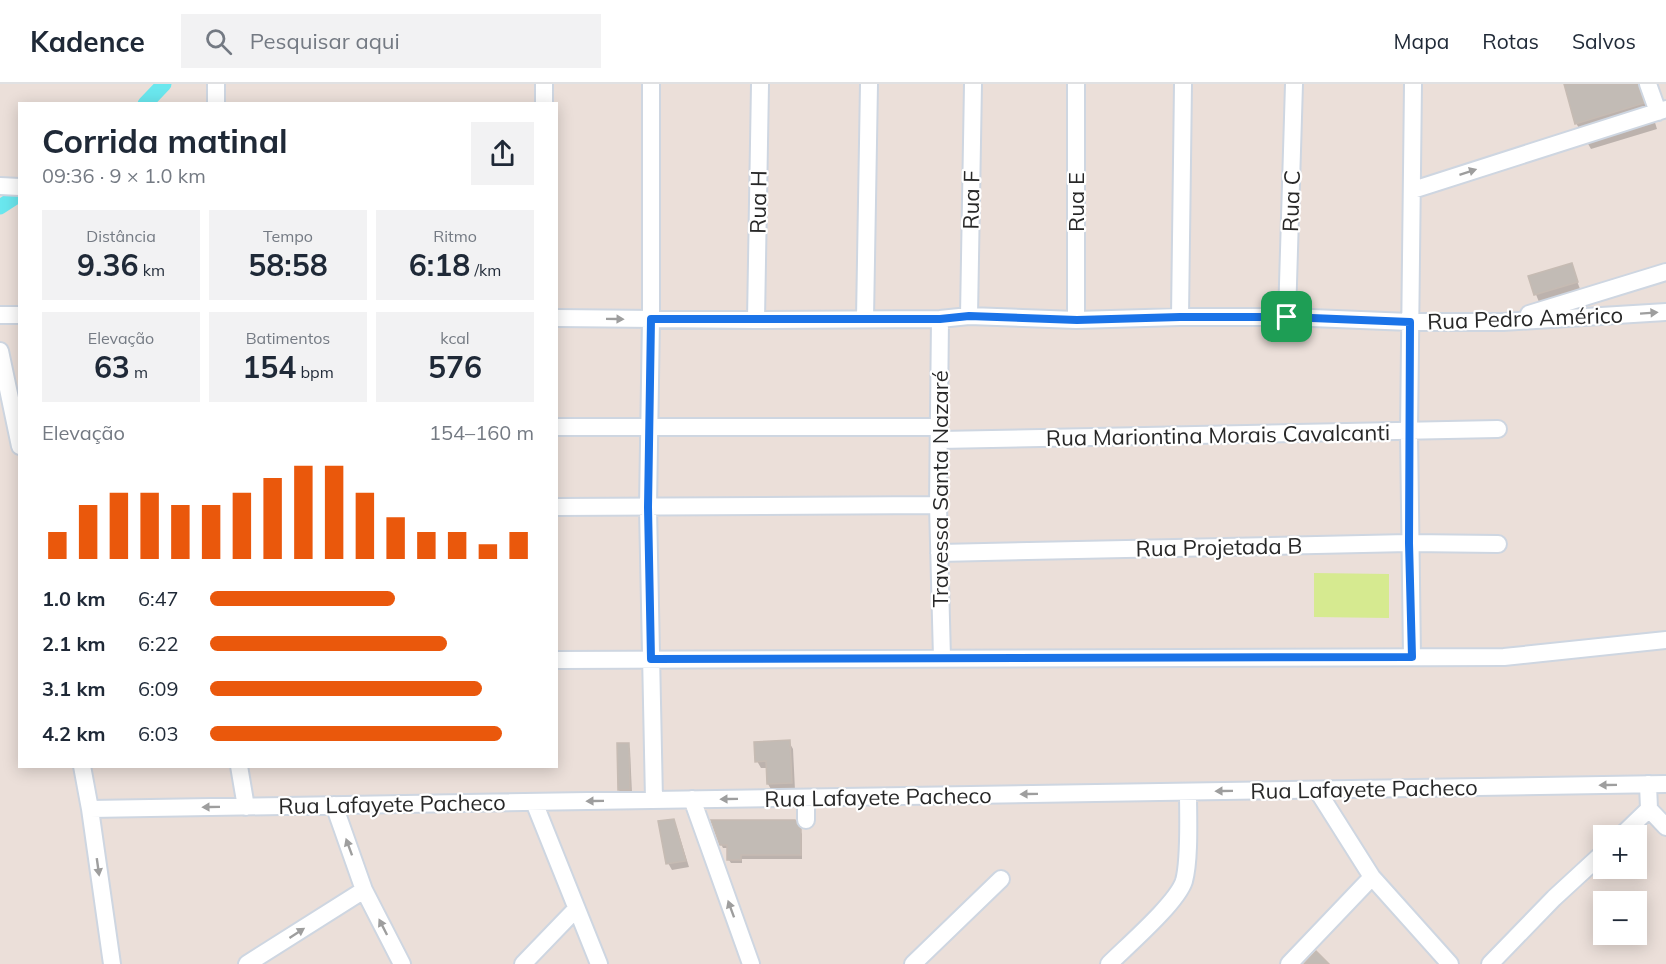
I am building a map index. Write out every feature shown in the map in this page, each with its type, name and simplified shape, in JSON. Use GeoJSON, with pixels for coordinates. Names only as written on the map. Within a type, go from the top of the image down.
{"type":"FeatureCollection","features":[{"type":"Feature","properties":{"kind":"street"},"geometry":{"type":"LineString","coordinates":[[216,84],[216,102]]}},
{"type":"Feature","properties":{"kind":"street"},"geometry":{"type":"LineString","coordinates":[[544,84],[544,102]]}},
{"type":"Feature","properties":{"kind":"street"},"geometry":{"type":"LineString","coordinates":[[651,84],[648,507],[654,800]]}},
{"type":"Feature","properties":{"kind":"street","name":"Rua H"},"geometry":{"type":"LineString","coordinates":[[756,320],[760,84]]}},
{"type":"Feature","properties":{"kind":"street"},"geometry":{"type":"LineString","coordinates":[[865,319],[869,84]]}},
{"type":"Feature","properties":{"kind":"street","name":"Rua F"},"geometry":{"type":"LineString","coordinates":[[969,316],[973,84]]}},
{"type":"Feature","properties":{"kind":"street","name":"Rua E"},"geometry":{"type":"LineString","coordinates":[[1077,84],[1077,320]]}},
{"type":"Feature","properties":{"kind":"street"},"geometry":{"type":"LineString","coordinates":[[1180,317],[1183,84]]}},
{"type":"Feature","properties":{"kind":"street","name":"Rua C"},"geometry":{"type":"LineString","coordinates":[[1287,317],[1294,84]]}},
{"type":"Feature","properties":{"kind":"street"},"geometry":{"type":"LineString","coordinates":[[1412,657],[1409,432],[1413,84]]}},
{"type":"Feature","properties":{"kind":"street"},"geometry":{"type":"LineString","coordinates":[[1413,190],[1662,111],[1648,84]]}},
{"type":"Feature","properties":{"kind":"street"},"geometry":{"type":"LineString","coordinates":[[0,186],[18,187]]}},
{"type":"Feature","properties":{"kind":"street"},"geometry":{"type":"LineString","coordinates":[[1503,322],[1666,272]]}},
{"type":"Feature","properties":{"kind":"street","name":"Rua Pedro Américo"},"geometry":{"type":"LineString","coordinates":[[558,318],[756,320],[940,319],[969,316],[1077,320],[1287,317],[1410,322],[1503,322],[1666,312]]}},
{"type":"Feature","properties":{"kind":"street"},"geometry":{"type":"LineString","coordinates":[[0,315],[18,315]]}},
{"type":"Feature","properties":{"kind":"street","name":"Travessa Santa Nazaré"},"geometry":{"type":"LineString","coordinates":[[940,319],[938,505],[942,658]]}},
{"type":"Feature","properties":{"kind":"street"},"geometry":{"type":"LineString","coordinates":[[0,351],[18,436]]}},
{"type":"Feature","properties":{"kind":"street","name":"Rua Mariontina Morais Cavalcanti"},"geometry":{"type":"LineString","coordinates":[[558,427],[939,434],[1409,432],[1498,429]]}},
{"type":"Feature","properties":{"kind":"street"},"geometry":{"type":"LineString","coordinates":[[558,507],[938,505]]}},
{"type":"Feature","properties":{"kind":"street","name":"Rua Projetada B"},"geometry":{"type":"LineString","coordinates":[[939,553],[1409,543],[1498,544]]}},
{"type":"Feature","properties":{"kind":"street"},"geometry":{"type":"LineString","coordinates":[[558,660],[1504,657],[1666,640]]}},
{"type":"Feature","properties":{"kind":"street"},"geometry":{"type":"LineString","coordinates":[[82,768],[112,964]]}},
{"type":"Feature","properties":{"kind":"street"},"geometry":{"type":"LineString","coordinates":[[239,768],[246,807]]}},
{"type":"Feature","properties":{"kind":"street"},"geometry":{"type":"LineString","coordinates":[[1648,784],[1649,809],[1666,827]]}},
{"type":"Feature","properties":{"kind":"street","name":"Rua Lafayete Pacheco"},"geometry":{"type":"LineString","coordinates":[[90,809],[1666,784]]}},
{"type":"Feature","properties":{"kind":"street"},"geometry":{"type":"LineString","coordinates":[[1317,790],[1372,877],[1450,964]]}},
{"type":"Feature","properties":{"kind":"street"},"geometry":{"type":"LineString","coordinates":[[1109,964],[1176,897],[1183,882],[1186,869],[1188,792]]}},
{"type":"Feature","properties":{"kind":"street"},"geometry":{"type":"LineString","coordinates":[[806,798],[806,820]]}},
{"type":"Feature","properties":{"kind":"street"},"geometry":{"type":"LineString","coordinates":[[692,799],[751,964]]}},
{"type":"Feature","properties":{"kind":"street"},"geometry":{"type":"LineString","coordinates":[[534,802],[599,964]]}},
{"type":"Feature","properties":{"kind":"street"},"geometry":{"type":"LineString","coordinates":[[334,805],[364,890],[402,964]]}},
{"type":"Feature","properties":{"kind":"street"},"geometry":{"type":"LineString","coordinates":[[1632,825],[1649,809]]}},
{"type":"Feature","properties":{"kind":"street"},"geometry":{"type":"LineString","coordinates":[[1490,964],[1554,898],[1593,862]]}},
{"type":"Feature","properties":{"kind":"street"},"geometry":{"type":"LineString","coordinates":[[1289,964],[1372,877]]}},
{"type":"Feature","properties":{"kind":"street"},"geometry":{"type":"LineString","coordinates":[[913,964],[1001,879]]}},
{"type":"Feature","properties":{"kind":"street"},"geometry":{"type":"LineString","coordinates":[[247,964],[364,890]]}},
{"type":"Feature","properties":{"kind":"street"},"geometry":{"type":"LineString","coordinates":[[523,964],[576,909]]}},
{"type":"Feature","properties":{"kind":"green space"},"geometry":{"type":"Polygon","coordinates":[[[1314,573],[1389,574],[1389,618],[1314,617],[1314,573]]]}},
{"type":"Feature","properties":{"kind":"building"},"geometry":{"type":"Polygon","coordinates":[[[1564,84],[1638,84],[1644,103],[1575,124],[1564,84]]]}},
{"type":"Feature","properties":{"kind":"building"},"geometry":{"type":"Polygon","coordinates":[[[1572,263],[1578,282],[1534,295],[1528,276],[1572,263]]]}},
{"type":"Feature","properties":{"kind":"building"},"geometry":{"type":"Polygon","coordinates":[[[790,740],[792,783],[767,784],[766,761],[755,762],[754,742],[790,740]]]}},
{"type":"Feature","properties":{"kind":"building"},"geometry":{"type":"Polygon","coordinates":[[[617,743],[629,743],[630,790],[618,790],[617,743]]]}},
{"type":"Feature","properties":{"kind":"building"},"geometry":{"type":"Polygon","coordinates":[[[674,819],[686,861],[666,864],[658,821],[674,819]]]}},
{"type":"Feature","properties":{"kind":"building"},"geometry":{"type":"Polygon","coordinates":[[[711,820],[795,820],[801,829],[801,855],[741,855],[741,860],[727,860],[727,845],[720,845],[711,820]]]}},
{"type":"Feature","properties":{"kind":"building"},"geometry":{"type":"Polygon","coordinates":[[[1316,951],[1329,964],[1304,964],[1316,951]]]}},
{"type":"Feature","properties":{"kind":"waterway"},"geometry":{"type":"LineString","coordinates":[[147,102],[164,84]]}},
{"type":"Feature","properties":{"kind":"waterway"},"geometry":{"type":"LineString","coordinates":[[0,207],[18,195]]}},
{"type":"Feature","properties":{"kind":"route"},"geometry":{"type":"LineString","coordinates":[[969,316],[1077,320],[1287,317],[1410,322],[1409,543],[1412,657],[651,659],[648,427],[651,319],[940,319],[969,316]]}}]}
